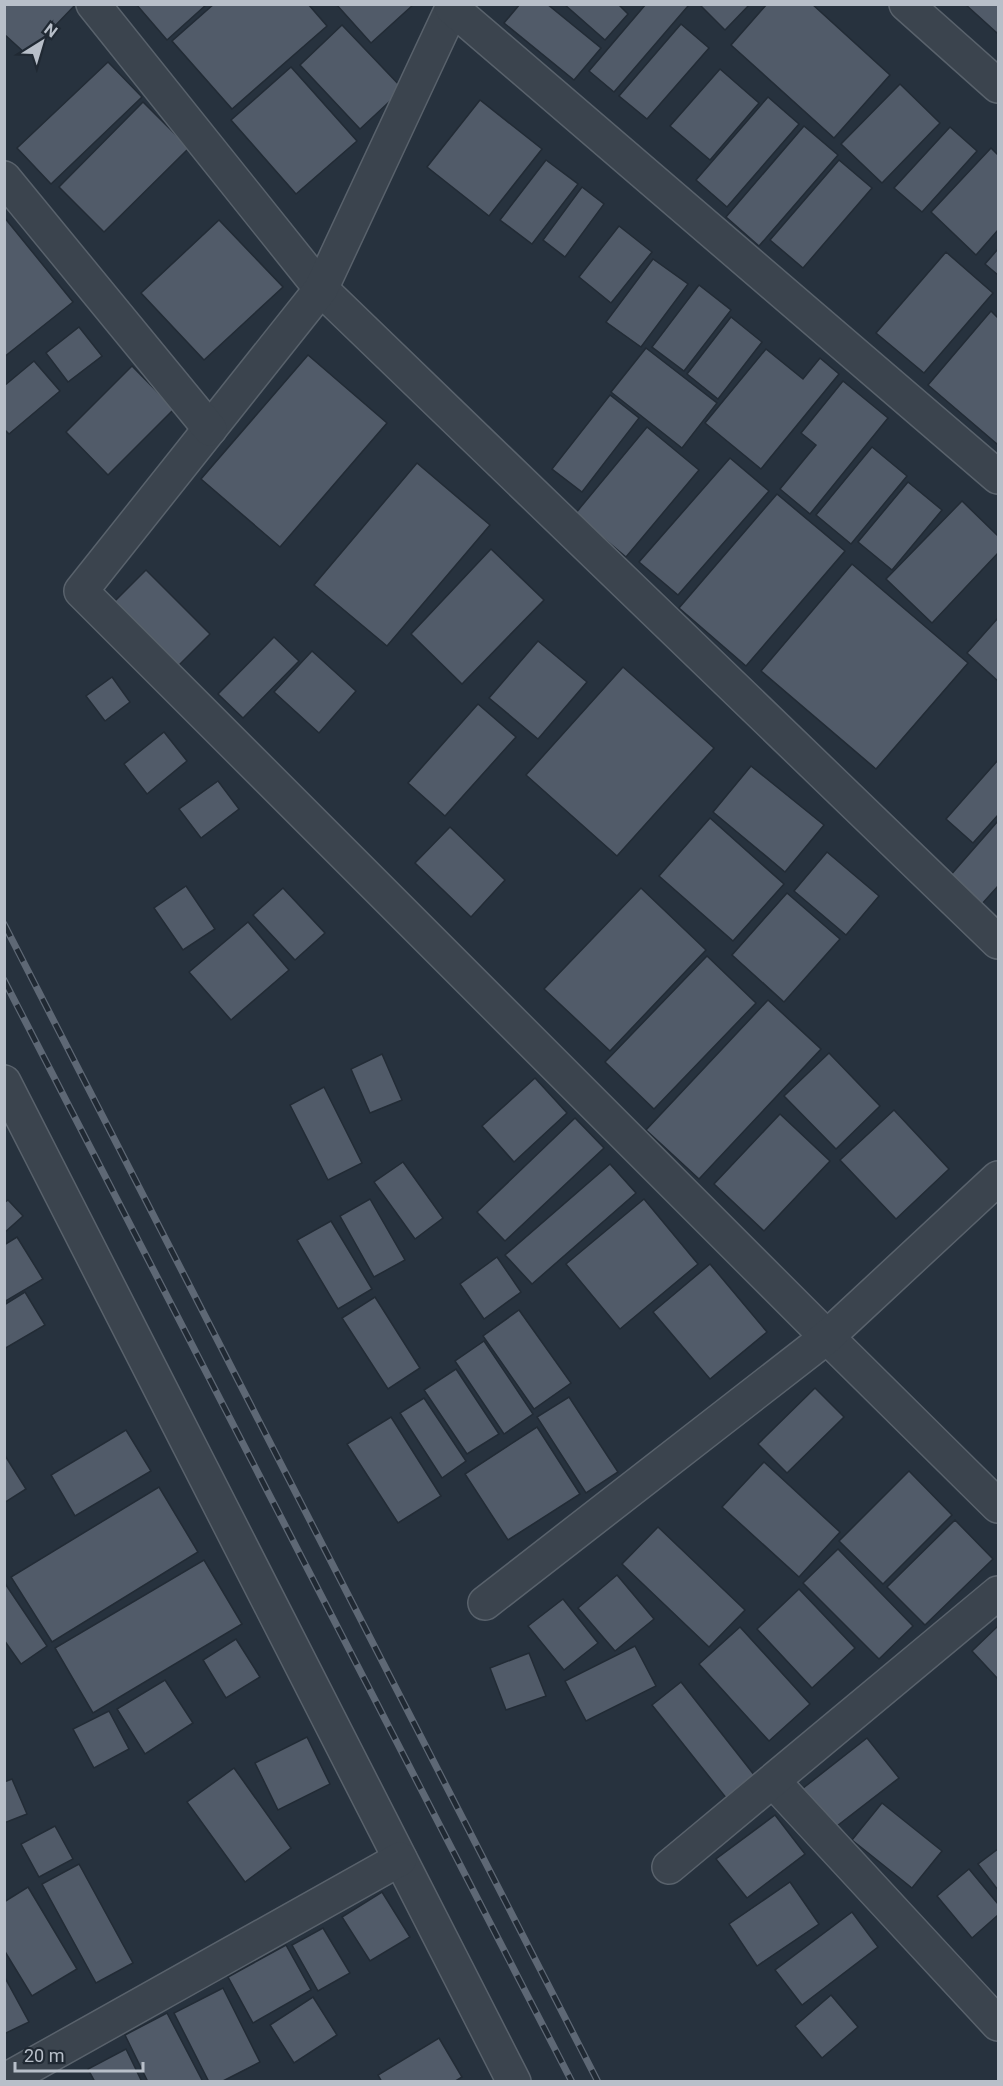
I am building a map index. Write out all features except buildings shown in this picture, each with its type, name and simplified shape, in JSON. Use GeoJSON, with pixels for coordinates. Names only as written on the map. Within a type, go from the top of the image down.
{"type":"FeatureCollection","features":[{"type":"Feature","properties":{"kind":"street"},"geometry":{"type":"LineString","coordinates":[[93,4],[321,289],[999,942]]}},
{"type":"Feature","properties":{"kind":"street"},"geometry":{"type":"LineString","coordinates":[[906,4],[999,86]]}},
{"type":"Feature","properties":{"kind":"street"},"geometry":{"type":"LineString","coordinates":[[999,477],[453,6],[321,289],[81,591],[999,1506]]}},
{"type":"Feature","properties":{"kind":"street"},"geometry":{"type":"LineString","coordinates":[[4,178],[210,429]]}},
{"type":"Feature","properties":{"kind":"street"},"geometry":{"type":"LineString","coordinates":[[4,1082],[514,2082]]}},
{"type":"Feature","properties":{"kind":"street"},"geometry":{"type":"LineString","coordinates":[[485,1603],[827,1337],[999,1178]]}},
{"type":"Feature","properties":{"kind":"street"},"geometry":{"type":"LineString","coordinates":[[669,1867],[999,1593]]}},
{"type":"Feature","properties":{"kind":"street"},"geometry":{"type":"LineString","coordinates":[[773,1781],[999,2024]]}},
{"type":"Feature","properties":{"kind":"street"},"geometry":{"type":"LineString","coordinates":[[4,2081],[400,1859]]}},
{"type":"Feature","properties":{"kind":"railway"},"geometry":{"type":"LineString","coordinates":[[4,924],[598,2082]]}},
{"type":"Feature","properties":{"kind":"railway"},"geometry":{"type":"LineString","coordinates":[[4,980],[572,2082]]}}]}
